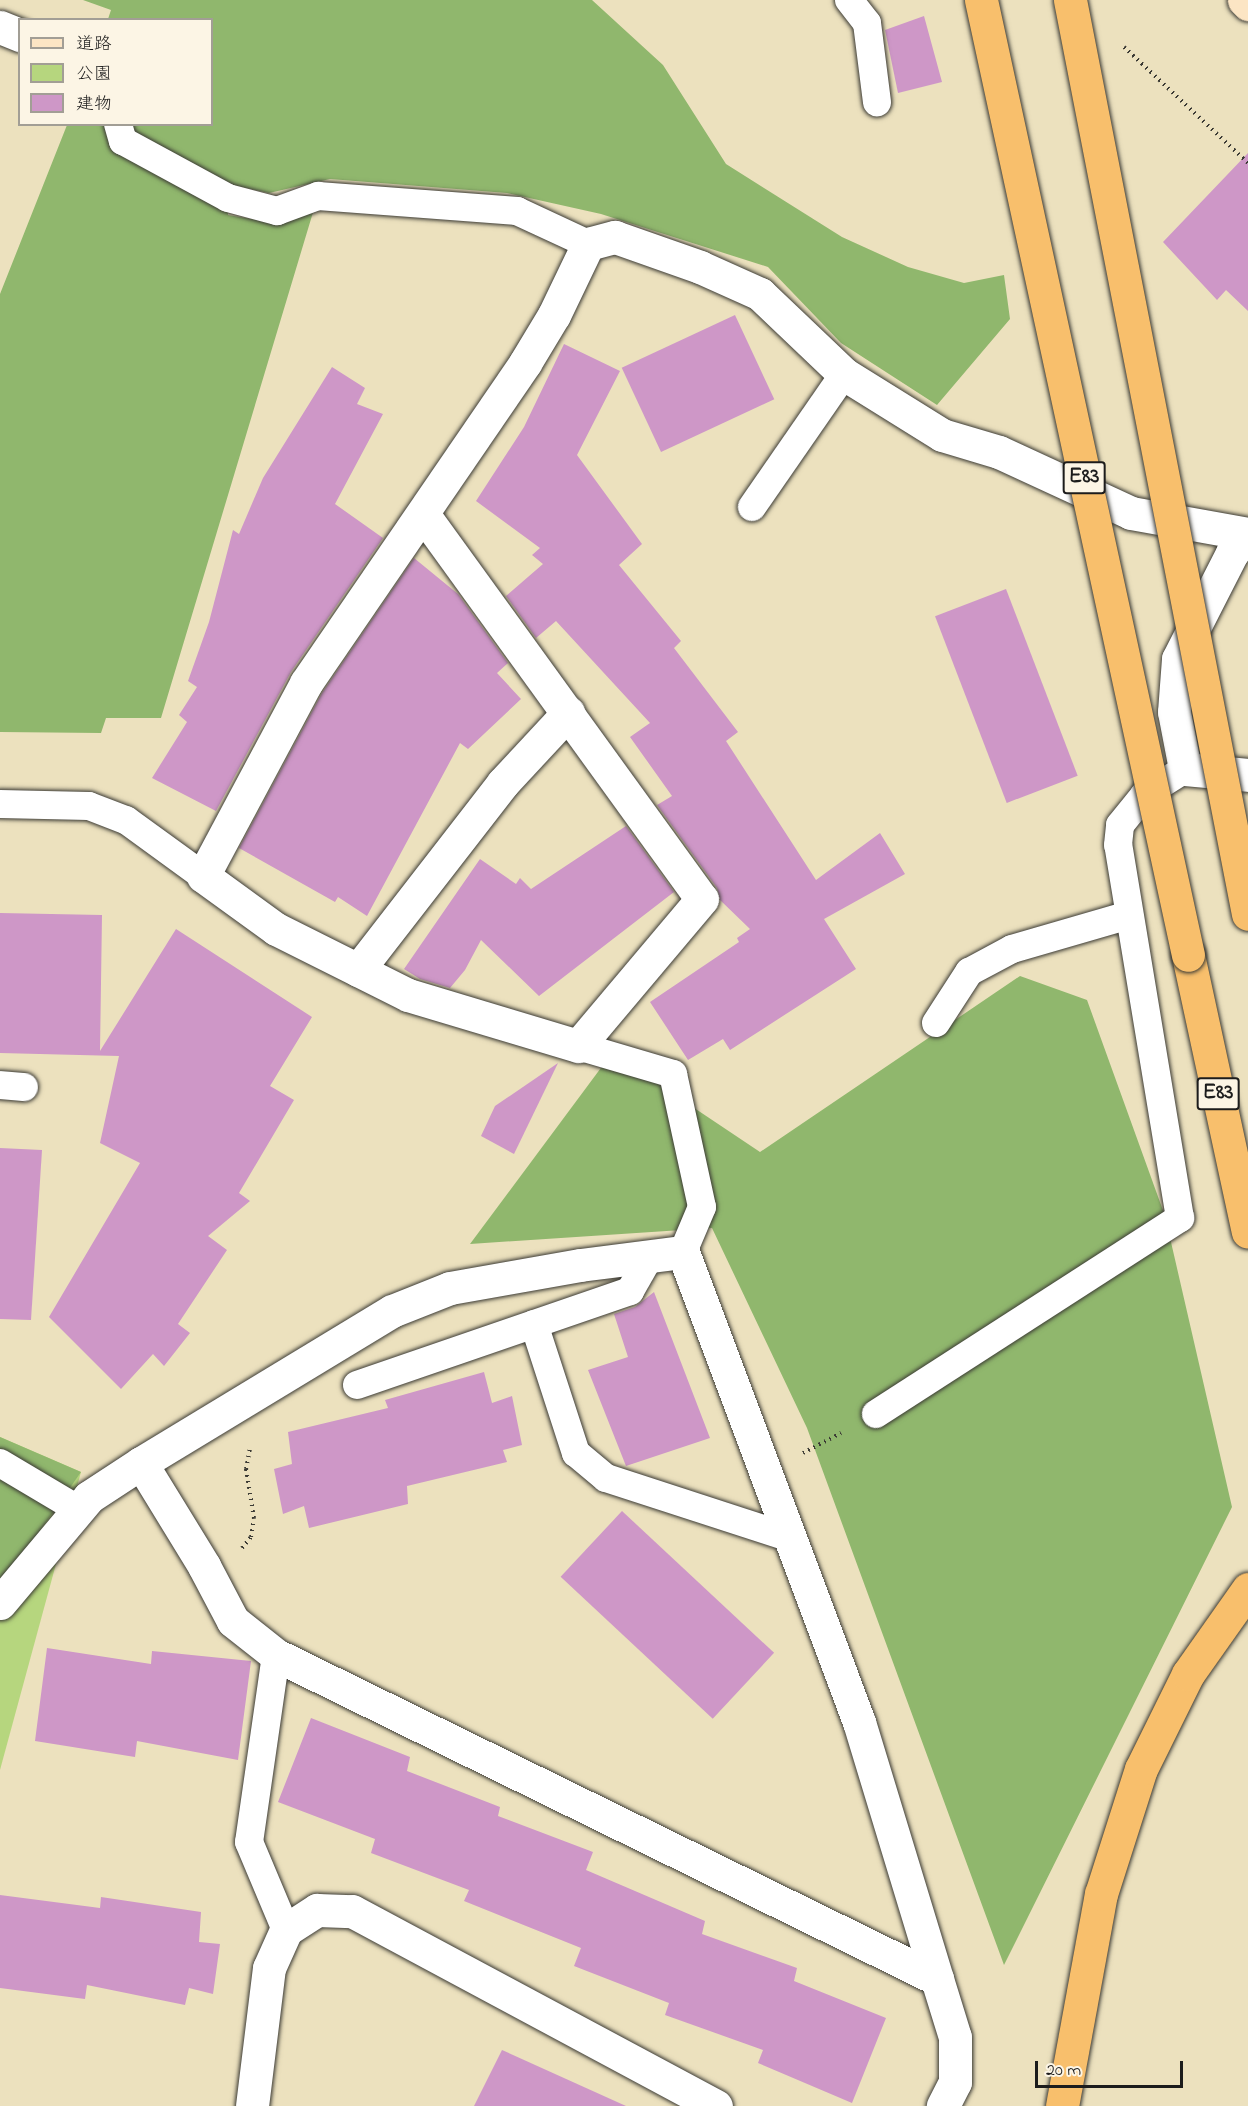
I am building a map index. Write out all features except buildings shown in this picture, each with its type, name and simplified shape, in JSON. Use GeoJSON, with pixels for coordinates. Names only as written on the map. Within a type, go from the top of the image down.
{"type":"FeatureCollection","features":[{"type":"Feature","properties":{"kind":"highway","name":"E83"},"geometry":{"type":"LineString","coordinates":[[981,0],[1248,1232]]}},
{"type":"Feature","properties":{"kind":"highway"},"geometry":{"type":"LineString","coordinates":[[1070,0],[1248,914]]}},
{"type":"Feature","properties":{"kind":"highway"},"geometry":{"type":"LineString","coordinates":[[1062,2106],[1101,1894],[1141,1769],[1188,1674],[1248,1589]]}},
{"type":"Feature","properties":{"kind":"street"},"geometry":{"type":"LineString","coordinates":[[1244,0],[1248,4]]}},
{"type":"Feature","properties":{"kind":"street"},"geometry":{"type":"LineString","coordinates":[[0,27],[18,33]]}},
{"type":"Feature","properties":{"kind":"street"},"geometry":{"type":"LineString","coordinates":[[423,514],[702,899],[578,1046],[408,995],[276,929],[203,876],[306,683],[525,363],[554,315],[588,244],[615,237],[700,267],[760,294],[844,374],[942,435],[999,452],[1131,513],[1248,534],[1232,553],[1178,659],[1174,712],[1185,769],[1248,775]]}},
{"type":"Feature","properties":{"kind":"street"},"geometry":{"type":"LineString","coordinates":[[358,970],[503,783],[567,713]]}},
{"type":"Feature","properties":{"kind":"street"},"geometry":{"type":"LineString","coordinates":[[0,1603],[89,1497],[392,1311],[450,1288],[580,1265],[684,1252],[859,1722],[955,2037],[955,2082],[943,2106]]}},
{"type":"Feature","properties":{"kind":"street"},"geometry":{"type":"LineString","coordinates":[[141,1463],[204,1566],[233,1621],[276,1655],[937,1979]]}},
{"type":"Feature","properties":{"kind":"street"},"geometry":{"type":"LineString","coordinates":[[252,2106],[269,1968],[286,1930],[317,1910],[352,1911],[716,2106]]}},
{"type":"Feature","properties":{"kind":"lane"},"geometry":{"type":"LineString","coordinates":[[849,0],[867,23],[877,102]]}},
{"type":"Feature","properties":{"kind":"lane"},"geometry":{"type":"LineString","coordinates":[[119,126],[123,141],[228,198],[277,211],[318,196],[517,211],[588,244]]}},
{"type":"Feature","properties":{"kind":"lane"},"geometry":{"type":"LineString","coordinates":[[752,507],[844,374]]}},
{"type":"Feature","properties":{"kind":"lane"},"geometry":{"type":"LineString","coordinates":[[876,1414],[1180,1218],[1118,845],[1120,825],[1144,795],[1185,769]]}},
{"type":"Feature","properties":{"kind":"lane"},"geometry":{"type":"LineString","coordinates":[[0,804],[89,806],[126,820],[203,876]]}},
{"type":"Feature","properties":{"kind":"lane"},"geometry":{"type":"LineString","coordinates":[[936,1023],[969,972],[1012,949],[1129,915]]}},
{"type":"Feature","properties":{"kind":"lane"},"geometry":{"type":"LineString","coordinates":[[578,1046],[673,1074],[702,1207],[684,1252]]}},
{"type":"Feature","properties":{"kind":"lane"},"geometry":{"type":"LineString","coordinates":[[357,1385],[630,1291],[650,1256]]}},
{"type":"Feature","properties":{"kind":"lane"},"geometry":{"type":"LineString","coordinates":[[534,1324],[576,1453],[606,1478],[791,1538]]}},
{"type":"Feature","properties":{"kind":"lane"},"geometry":{"type":"LineString","coordinates":[[0,1462],[79,1510]]}},
{"type":"Feature","properties":{"kind":"lane"},"geometry":{"type":"LineString","coordinates":[[276,1655],[249,1842],[286,1930]]}},
{"type":"Feature","properties":{"kind":"path"},"geometry":{"type":"LineString","coordinates":[[1117,40],[1248,163]]}},
{"type":"Feature","properties":{"kind":"path"},"geometry":{"type":"LineString","coordinates":[[801,1454],[876,1414]]}},
{"type":"Feature","properties":{"kind":"path"},"geometry":{"type":"LineString","coordinates":[[204,1566],[235,1555],[251,1537],[254,1518],[246,1469],[251,1447],[258,1441]]}},
{"type":"Feature","properties":{"kind":"green space"},"geometry":{"type":"Polygon","coordinates":[[[83,0],[592,0],[663,65],[726,164],[842,237],[908,267],[964,283],[1004,275],[1010,319],[937,405],[841,343],[768,267],[601,214],[507,193],[330,179],[269,193],[228,184],[228,215],[270,222],[314,209],[161,718],[106,718],[101,733],[0,732],[0,294],[67,126],[213,126],[213,18],[108,18],[111,10],[83,0]]]}},
{"type":"Feature","properties":{"kind":"green space"},"geometry":{"type":"Polygon","coordinates":[[[1020,976],[1087,1000],[1165,1216],[1232,1507],[1004,1965],[807,1428],[712,1228],[470,1244],[612,1053],[760,1152],[1020,976]]]}},
{"type":"Feature","properties":{"kind":"green space"},"geometry":{"type":"Polygon","coordinates":[[[0,1437],[81,1472],[0,1770],[0,1437]]]}},
{"type":"Feature","properties":{"kind":"green space"},"geometry":{"type":"Polygon","coordinates":[[[0,1437],[81,1472],[0,1588],[0,1437]]]}}]}
